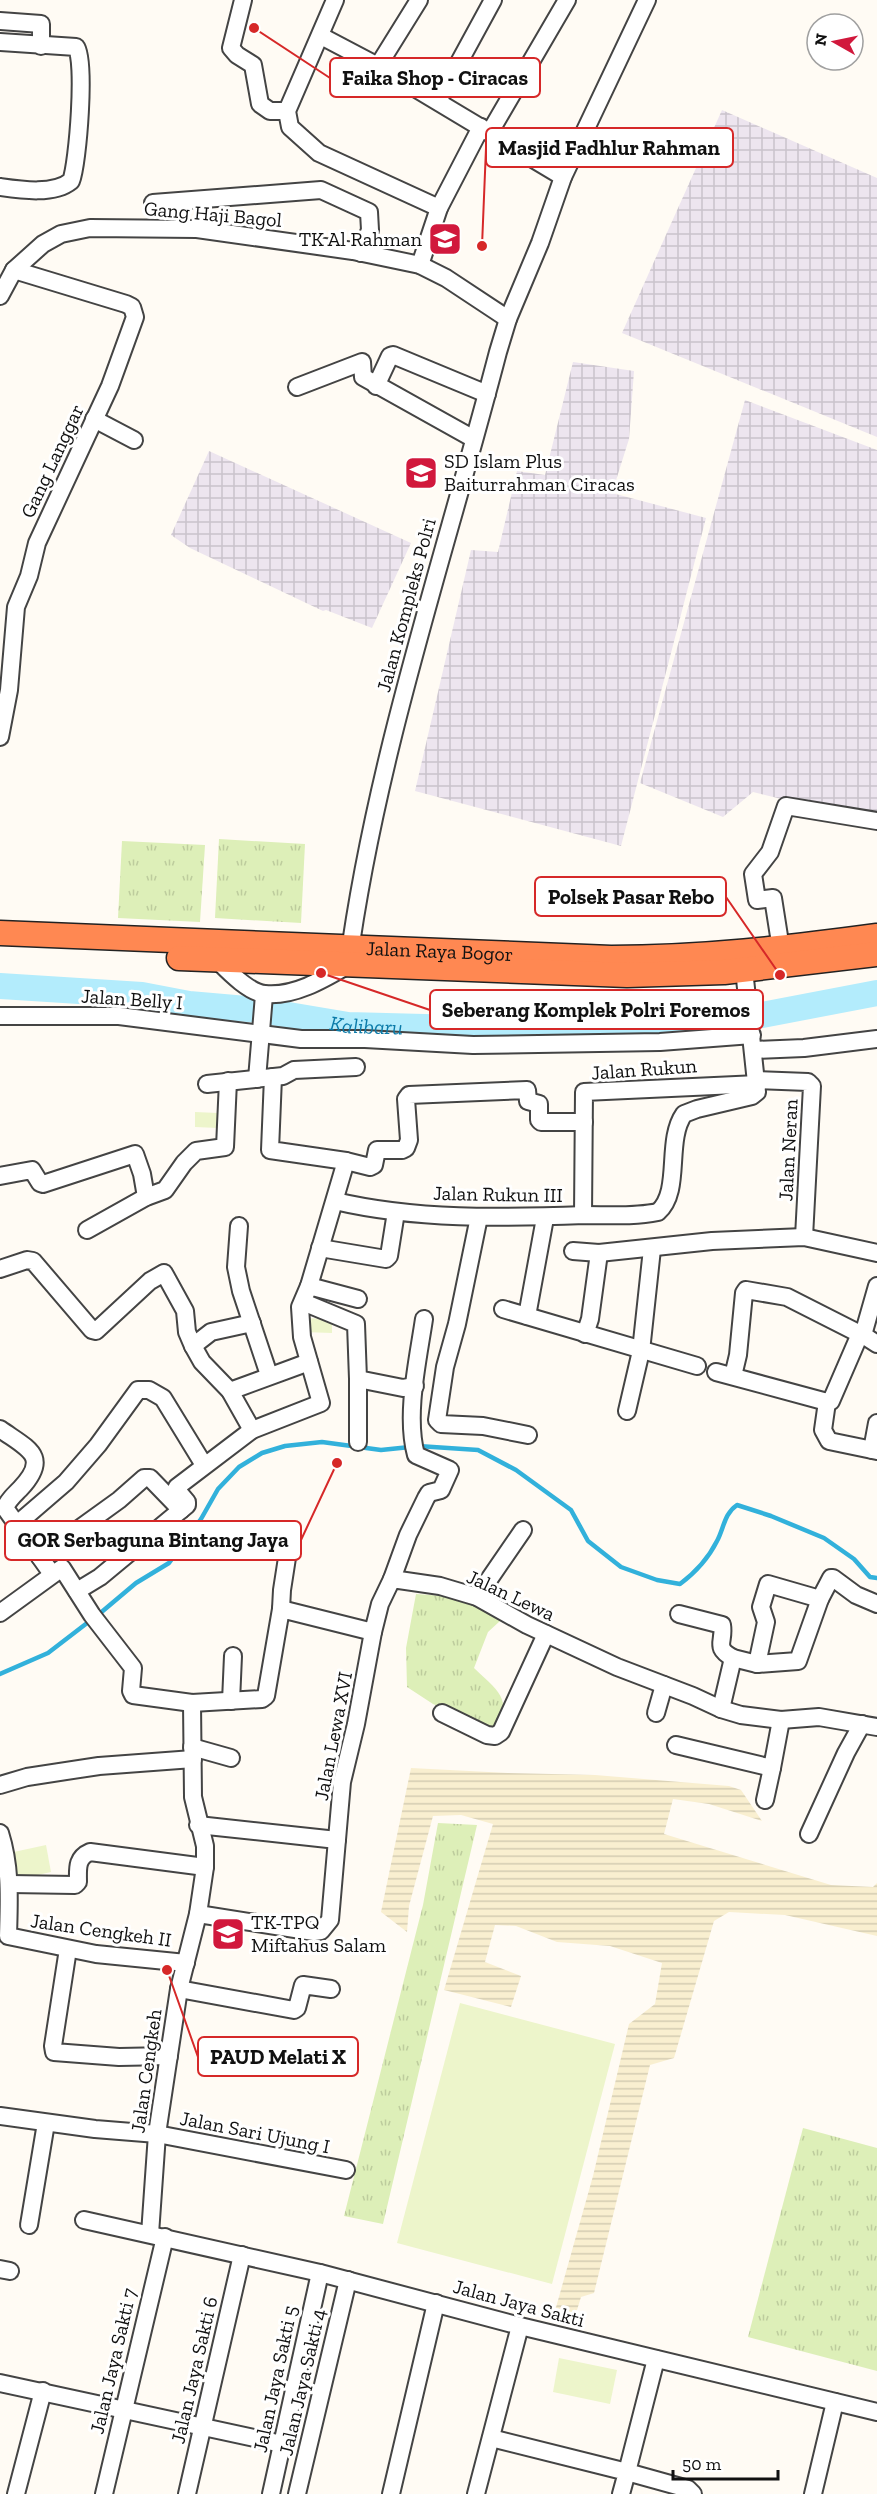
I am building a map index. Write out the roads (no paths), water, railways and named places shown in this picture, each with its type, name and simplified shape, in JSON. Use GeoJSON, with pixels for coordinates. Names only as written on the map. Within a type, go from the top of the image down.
{"type":"FeatureCollection","features":[{"type":"Feature","properties":{"kind":"highway","name":"Jalan Raya Bogor"},"geometry":{"type":"LineString","coordinates":[[0,933],[349,956]]}},
{"type":"Feature","properties":{"kind":"highway","name":"Jalan Raya Bogor"},"geometry":{"type":"LineString","coordinates":[[751,972],[877,936]]}},
{"type":"Feature","properties":{"kind":"highway","name":"Jalan Raya Bogor"},"geometry":{"type":"LineString","coordinates":[[0,950],[217,960],[349,956],[689,957],[751,972],[877,954]]}},
{"type":"Feature","properties":{"kind":"street"},"geometry":{"type":"LineString","coordinates":[[243,0],[231,48],[237,55],[253,65],[260,104],[270,111],[287,111]]}},
{"type":"Feature","properties":{"kind":"street"},"geometry":{"type":"LineString","coordinates":[[335,0],[287,111],[291,127],[319,153],[439,208]]}},
{"type":"Feature","properties":{"kind":"street"},"geometry":{"type":"LineString","coordinates":[[378,66],[419,0]]}},
{"type":"Feature","properties":{"kind":"street"},"geometry":{"type":"LineString","coordinates":[[438,101],[494,0]]}},
{"type":"Feature","properties":{"kind":"street"},"geometry":{"type":"LineString","coordinates":[[420,265],[439,208],[567,0]]}},
{"type":"Feature","properties":{"kind":"street","name":"Jalan Kompleks Polri"},"geometry":{"type":"LineString","coordinates":[[349,956],[367,851],[396,724],[508,319],[540,243],[563,177],[647,0]]}},
{"type":"Feature","properties":{"kind":"street"},"geometry":{"type":"LineString","coordinates":[[0,21],[41,24],[41,45]]}},
{"type":"Feature","properties":{"kind":"street"},"geometry":{"type":"LineString","coordinates":[[321,36],[378,66],[563,177]]}},
{"type":"Feature","properties":{"kind":"street"},"geometry":{"type":"LineString","coordinates":[[0,42],[76,46],[79,52],[81,89],[73,178],[69,183],[62,187],[43,190],[0,187]]}},
{"type":"Feature","properties":{"kind":"street"},"geometry":{"type":"LineString","coordinates":[[153,203],[321,190],[369,212],[370,230],[361,254]]}},
{"type":"Feature","properties":{"kind":"street","name":"Gang Haji Bagol"},"geometry":{"type":"LineString","coordinates":[[0,296],[14,270],[43,244],[61,234],[90,228],[196,229],[420,265],[446,278],[508,319]]}},
{"type":"Feature","properties":{"kind":"street","name":"Gang Langgar"},"geometry":{"type":"LineString","coordinates":[[0,737],[16,607],[29,576],[37,543],[94,419],[130,334],[135,312],[126,304],[14,270]]}},
{"type":"Feature","properties":{"kind":"street"},"geometry":{"type":"LineString","coordinates":[[376,386],[390,356],[393,355],[487,394]]}},
{"type":"Feature","properties":{"kind":"street"},"geometry":{"type":"LineString","coordinates":[[297,387],[360,362],[363,365],[363,378],[474,439]]}},
{"type":"Feature","properties":{"kind":"street"},"geometry":{"type":"LineString","coordinates":[[94,419],[134,440]]}},
{"type":"Feature","properties":{"kind":"street"},"geometry":{"type":"LineString","coordinates":[[756,1087],[751,972],[773,898],[757,900],[753,874],[770,852],[786,806],[877,821]]}},
{"type":"Feature","properties":{"kind":"street"},"geometry":{"type":"LineString","coordinates":[[262,1013],[293,991],[321,980],[349,956]]}},
{"type":"Feature","properties":{"kind":"street"},"geometry":{"type":"LineString","coordinates":[[217,960],[236,979],[262,1013],[301,1039],[365,1039],[473,1045],[660,1042],[752,1036],[804,1048],[877,1039]]}},
{"type":"Feature","properties":{"kind":"street"},"geometry":{"type":"LineString","coordinates":[[262,1013],[270,1150],[372,1167],[377,1150],[406,1148],[409,1140],[406,1099],[409,1095],[527,1090],[528,1101],[539,1104],[539,1120],[542,1122],[584,1122]]}},
{"type":"Feature","properties":{"kind":"street","name":"Jalan Belly I"},"geometry":{"type":"LineString","coordinates":[[0,1016],[262,1013]]}},
{"type":"Feature","properties":{"kind":"street"},"geometry":{"type":"LineString","coordinates":[[207,1084],[283,1076],[294,1070],[356,1067]]}},
{"type":"Feature","properties":{"kind":"street"},"geometry":{"type":"LineString","coordinates":[[87,1230],[146,1197],[165,1190],[184,1163],[196,1151],[225,1147],[228,1081]]}},
{"type":"Feature","properties":{"kind":"street","name":"Jalan Neran"},"geometry":{"type":"LineString","coordinates":[[756,1087],[808,1082],[812,1086],[804,1237]]}},
{"type":"Feature","properties":{"kind":"street","name":"Jalan Rukun"},"geometry":{"type":"LineString","coordinates":[[583,1215],[584,1095],[586,1092],[756,1087]]}},
{"type":"Feature","properties":{"kind":"street","name":"Jalan Rukun III"},"geometry":{"type":"LineString","coordinates":[[334,1201],[372,1210],[479,1217],[545,1218],[651,1214],[661,1209],[668,1194],[676,1133],[684,1114],[756,1087]]}},
{"type":"Feature","properties":{"kind":"street"},"geometry":{"type":"LineString","coordinates":[[0,1176],[32,1170],[40,1183],[44,1184],[135,1154],[140,1165],[146,1197]]}},
{"type":"Feature","properties":{"kind":"street"},"geometry":{"type":"LineString","coordinates":[[77,1591],[100,1577],[181,1510],[187,1502],[176,1489],[177,1487],[204,1465],[252,1430],[320,1404],[302,1337],[300,1307],[306,1294],[346,1161]]}},
{"type":"Feature","properties":{"kind":"street"},"geometry":{"type":"LineString","coordinates":[[320,1248],[386,1259],[389,1256],[396,1212]]}},
{"type":"Feature","properties":{"kind":"street"},"geometry":{"type":"LineString","coordinates":[[479,1217],[457,1324],[445,1367],[437,1420],[441,1424],[483,1426],[528,1435]]}},
{"type":"Feature","properties":{"kind":"street"},"geometry":{"type":"LineString","coordinates":[[527,1316],[545,1218]]}},
{"type":"Feature","properties":{"kind":"street"},"geometry":{"type":"LineString","coordinates":[[239,1226],[236,1267],[269,1375]]}},
{"type":"Feature","properties":{"kind":"street"},"geometry":{"type":"LineString","coordinates":[[573,1251],[599,1253],[712,1241],[804,1237],[877,1253]]}},
{"type":"Feature","properties":{"kind":"street"},"geometry":{"type":"LineString","coordinates":[[627,1411],[641,1351],[652,1249]]}},
{"type":"Feature","properties":{"kind":"street"},"geometry":{"type":"LineString","coordinates":[[585,1334],[590,1319],[599,1253]]}},
{"type":"Feature","properties":{"kind":"street"},"geometry":{"type":"LineString","coordinates":[[0,1269],[27,1260],[33,1261],[92,1330],[96,1331],[150,1281],[164,1273],[185,1311],[187,1332],[193,1346],[202,1362],[230,1391],[252,1430]]}},
{"type":"Feature","properties":{"kind":"street"},"geometry":{"type":"LineString","coordinates":[[716,1372],[826,1402],[831,1400],[867,1338],[877,1286]]}},
{"type":"Feature","properties":{"kind":"street"},"geometry":{"type":"LineString","coordinates":[[733,1376],[738,1355],[746,1290],[787,1297],[867,1338]]}},
{"type":"Feature","properties":{"kind":"street"},"geometry":{"type":"LineString","coordinates":[[306,1294],[358,1299]]}},
{"type":"Feature","properties":{"kind":"street"},"geometry":{"type":"LineString","coordinates":[[306,1294],[356,1324],[358,1442]]}},
{"type":"Feature","properties":{"kind":"street"},"geometry":{"type":"LineString","coordinates":[[503,1310],[698,1366]]}},
{"type":"Feature","properties":{"kind":"street"},"geometry":{"type":"LineString","coordinates":[[281,1609],[373,1632],[380,1604],[408,1535],[429,1493],[441,1490],[450,1470],[416,1455],[414,1444],[412,1423],[424,1319]]}},
{"type":"Feature","properties":{"kind":"street"},"geometry":{"type":"LineString","coordinates":[[193,1346],[211,1332],[252,1323]]}},
{"type":"Feature","properties":{"kind":"street"},"geometry":{"type":"LineString","coordinates":[[230,1391],[309,1362]]}},
{"type":"Feature","properties":{"kind":"street"},"geometry":{"type":"LineString","coordinates":[[358,1378],[403,1388],[415,1386]]}},
{"type":"Feature","properties":{"kind":"street"},"geometry":{"type":"LineString","coordinates":[[8,1519],[66,1482],[99,1445],[138,1390],[149,1390],[163,1398],[204,1465]]}},
{"type":"Feature","properties":{"kind":"street"},"geometry":{"type":"LineString","coordinates":[[826,1402],[823,1430],[831,1443],[875,1451],[877,1423]]}},
{"type":"Feature","properties":{"kind":"street"},"geometry":{"type":"LineString","coordinates":[[0,1429],[31,1452],[36,1461],[32,1475],[6,1504],[8,1519],[52,1574]]}},
{"type":"Feature","properties":{"kind":"street"},"geometry":{"type":"LineString","coordinates":[[40,1557],[119,1500],[144,1478],[150,1478],[181,1510]]}},
{"type":"Feature","properties":{"kind":"street"},"geometry":{"type":"LineString","coordinates":[[477,1597],[523,1530]]}},
{"type":"Feature","properties":{"kind":"street"},"geometry":{"type":"LineString","coordinates":[[0,1613],[63,1568],[94,1618],[133,1668],[131,1691],[133,1695],[192,1703],[266,1698],[291,1532]]}},
{"type":"Feature","properties":{"kind":"street","name":"Jalan Lewa"},"geometry":{"type":"LineString","coordinates":[[392,1578],[440,1586],[477,1597],[546,1634],[617,1667],[721,1709],[741,1715],[781,1720],[819,1717],[870,1725]]}},
{"type":"Feature","properties":{"kind":"street"},"geometry":{"type":"LineString","coordinates":[[679,1614],[722,1625],[720,1646],[733,1658],[757,1664],[783,1664],[799,1661],[820,1599],[831,1578],[856,1595],[877,1604]]}},
{"type":"Feature","properties":{"kind":"street"},"geometry":{"type":"LineString","coordinates":[[757,1664],[766,1622],[761,1607],[768,1584],[820,1599]]}},
{"type":"Feature","properties":{"kind":"street","name":"Jalan Lewa XVI"},"geometry":{"type":"LineString","coordinates":[[198,1914],[314,1932],[321,1931],[330,1920],[342,1782],[356,1725],[373,1632]]}},
{"type":"Feature","properties":{"kind":"street"},"geometry":{"type":"LineString","coordinates":[[442,1713],[487,1735],[495,1736],[501,1732],[546,1634]]}},
{"type":"Feature","properties":{"kind":"street"},"geometry":{"type":"LineString","coordinates":[[231,1701],[233,1656]]}},
{"type":"Feature","properties":{"kind":"street"},"geometry":{"type":"LineString","coordinates":[[721,1709],[733,1658]]}},
{"type":"Feature","properties":{"kind":"street"},"geometry":{"type":"LineString","coordinates":[[656,1713],[664,1685]]}},
{"type":"Feature","properties":{"kind":"street","name":"Jalan Cengkeh"},"geometry":{"type":"LineString","coordinates":[[157,2235],[157,2134],[179,1989],[198,1914],[204,1867],[205,1846],[193,1797],[192,1703]]}},
{"type":"Feature","properties":{"kind":"street"},"geometry":{"type":"LineString","coordinates":[[765,1800],[781,1720]]}},
{"type":"Feature","properties":{"kind":"street"},"geometry":{"type":"LineString","coordinates":[[810,1834],[846,1753],[870,1725]]}},
{"type":"Feature","properties":{"kind":"street"},"geometry":{"type":"LineString","coordinates":[[676,1745],[772,1768]]}},
{"type":"Feature","properties":{"kind":"street"},"geometry":{"type":"LineString","coordinates":[[0,1785],[27,1777],[193,1753],[231,1758]]}},
{"type":"Feature","properties":{"kind":"street"},"geometry":{"type":"LineString","coordinates":[[198,1824],[337,1840]]}},
{"type":"Feature","properties":{"kind":"street","name":"Jalan Cengkeh II"},"geometry":{"type":"LineString","coordinates":[[0,1833],[8,1860],[10,1884],[4,1936],[68,1949],[158,1962],[186,1963]]}},
{"type":"Feature","properties":{"kind":"street"},"geometry":{"type":"LineString","coordinates":[[10,1884],[75,1886],[78,1882],[78,1864],[82,1856],[90,1852],[204,1867]]}},
{"type":"Feature","properties":{"kind":"street"},"geometry":{"type":"LineString","coordinates":[[68,1949],[54,2052],[119,2057],[169,2056]]}},
{"type":"Feature","properties":{"kind":"street"},"geometry":{"type":"LineString","coordinates":[[179,1989],[294,2010],[297,2008],[303,1985],[332,1989]]}},
{"type":"Feature","properties":{"kind":"street","name":"Jalan Sari Ujung I"},"geometry":{"type":"LineString","coordinates":[[0,2116],[157,2134],[228,2150],[346,2170]]}},
{"type":"Feature","properties":{"kind":"street"},"geometry":{"type":"LineString","coordinates":[[29,2225],[46,2123]]}},
{"type":"Feature","properties":{"kind":"street","name":"Jalan Jaya Sakti"},"geometry":{"type":"LineString","coordinates":[[84,2220],[320,2273],[520,2326],[877,2412]]}},
{"type":"Feature","properties":{"kind":"street","name":"Jalan Jaya Sakti 7"},"geometry":{"type":"LineString","coordinates":[[104,2494],[124,2409],[157,2235]]}},
{"type":"Feature","properties":{"kind":"street","name":"Jalan Jaya Sakti 6"},"geometry":{"type":"LineString","coordinates":[[187,2494],[242,2255]]}},
{"type":"Feature","properties":{"kind":"street","name":"Jalan Jaya Sakti 5"},"geometry":{"type":"LineString","coordinates":[[271,2494],[320,2273]]}},
{"type":"Feature","properties":{"kind":"street","name":"Jalan Jaya Sakti 4"},"geometry":{"type":"LineString","coordinates":[[297,2494],[348,2280]]}},
{"type":"Feature","properties":{"kind":"street"},"geometry":{"type":"LineString","coordinates":[[391,2494],[436,2303]]}},
{"type":"Feature","properties":{"kind":"street"},"geometry":{"type":"LineString","coordinates":[[476,2494],[520,2326]]}},
{"type":"Feature","properties":{"kind":"street"},"geometry":{"type":"LineString","coordinates":[[621,2494],[656,2359]]}},
{"type":"Feature","properties":{"kind":"street"},"geometry":{"type":"LineString","coordinates":[[0,2383],[282,2444]]}},
{"type":"Feature","properties":{"kind":"street"},"geometry":{"type":"LineString","coordinates":[[16,2494],[43,2391]]}},
{"type":"Feature","properties":{"kind":"street"},"geometry":{"type":"LineString","coordinates":[[813,2494],[835,2402]]}},
{"type":"Feature","properties":{"kind":"street"},"geometry":{"type":"LineString","coordinates":[[491,2438],[627,2472],[688,2489],[693,2494]]}},
{"type":"Feature","properties":{"kind":"waterway","name":"Kalibaru"},"geometry":{"type":"LineString","coordinates":[[0,986],[142,995],[189,1004],[259,1010],[348,1025],[579,1031],[694,1028],[877,993]]}},
{"type":"Feature","properties":{"kind":"waterway"},"geometry":{"type":"LineString","coordinates":[[98,1615],[136,1583],[169,1563],[201,1519],[218,1489],[239,1467],[262,1453],[285,1446],[322,1442],[381,1450],[410,1447]]}},
{"type":"Feature","properties":{"kind":"waterway"},"geometry":{"type":"LineString","coordinates":[[418,1446],[478,1450],[516,1470],[571,1510],[588,1541],[621,1567],[657,1580],[680,1584],[691,1575],[710,1554],[727,1517],[737,1505],[824,1538],[854,1559],[870,1577],[877,1578]]}},
{"type":"Feature","properties":{"kind":"waterway"},"geometry":{"type":"LineString","coordinates":[[0,1674],[48,1653],[91,1620]]}},
{"type":"Feature","properties":{"kind":"place","name":"Faika Shop - Ciracas"},"geometry":{"type":"Point","coordinates":[254,28]}},
{"type":"Feature","properties":{"kind":"place","name":"TK Al Rahman"},"geometry":{"type":"Point","coordinates":[445,239]}},
{"type":"Feature","properties":{"kind":"place","name":"Masjid Fadhlur Rahman"},"geometry":{"type":"Point","coordinates":[482,246]}},
{"type":"Feature","properties":{"kind":"place","name":"SD Islam Plus Baiturrahman Ciracas"},"geometry":{"type":"Point","coordinates":[421,473]}},
{"type":"Feature","properties":{"kind":"place","name":"Seberang Komplek Polri Foremos"},"geometry":{"type":"Point","coordinates":[321,973]}},
{"type":"Feature","properties":{"kind":"place","name":"Polsek Pasar Rebo"},"geometry":{"type":"Point","coordinates":[780,975]}},
{"type":"Feature","properties":{"kind":"place","name":"GOR Serbaguna Bintang Jaya"},"geometry":{"type":"Point","coordinates":[337,1463]}},
{"type":"Feature","properties":{"kind":"place","name":"TK-TPQ Miftahus Salam"},"geometry":{"type":"Point","coordinates":[228,1934]}},
{"type":"Feature","properties":{"kind":"place","name":"PAUD Melati X"},"geometry":{"type":"Point","coordinates":[167,1970]}}]}
